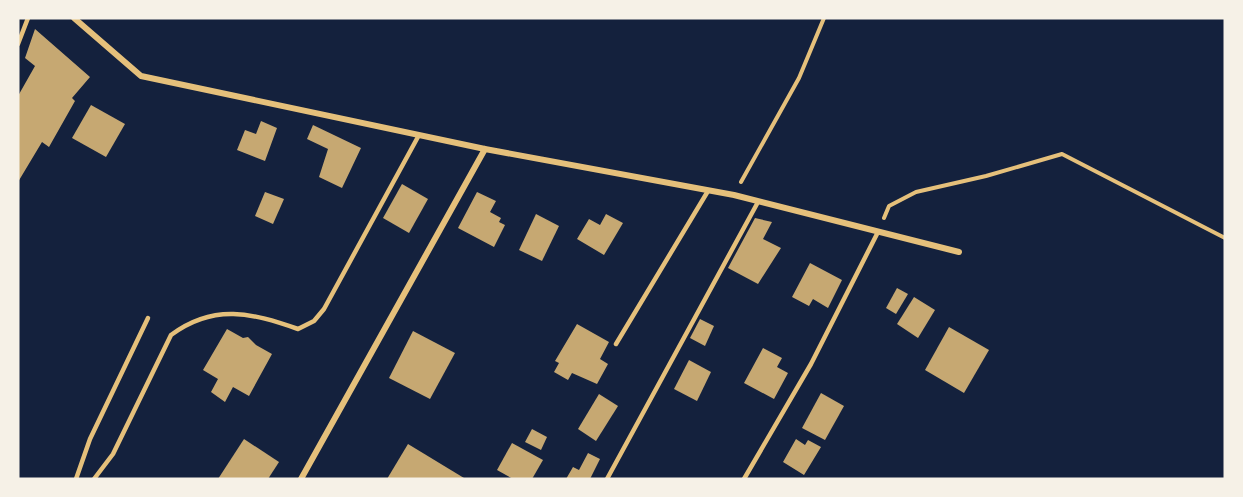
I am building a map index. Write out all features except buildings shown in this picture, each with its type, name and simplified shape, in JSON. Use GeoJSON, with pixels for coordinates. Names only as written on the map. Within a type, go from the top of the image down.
{"type":"FeatureCollection","features":[{"type":"Feature","properties":{"kind":"street"},"geometry":{"type":"LineString","coordinates":[[74,18],[141,75],[485,149],[734,195],[959,252]]}},
{"type":"Feature","properties":{"kind":"street"},"geometry":{"type":"LineString","coordinates":[[302,479],[485,149]]}},
{"type":"Feature","properties":{"kind":"lane"},"geometry":{"type":"LineString","coordinates":[[18,44],[28,18]]}},
{"type":"Feature","properties":{"kind":"lane"},"geometry":{"type":"LineString","coordinates":[[94,479],[113,454],[171,334],[185,324],[208,315],[245,313],[298,329],[314,321],[324,309],[419,135]]}},
{"type":"Feature","properties":{"kind":"lane"},"geometry":{"type":"LineString","coordinates":[[616,344],[708,191]]}},
{"type":"Feature","properties":{"kind":"lane"},"geometry":{"type":"LineString","coordinates":[[608,479],[758,202]]}},
{"type":"Feature","properties":{"kind":"lane"},"geometry":{"type":"LineString","coordinates":[[744,479],[811,364],[878,232]]}},
{"type":"Feature","properties":{"kind":"lane"},"geometry":{"type":"LineString","coordinates":[[76,479],[90,439],[148,318]]}},
{"type":"Feature","properties":{"kind":"path"},"geometry":{"type":"LineString","coordinates":[[734,195],[799,78],[824,18]]}},
{"type":"Feature","properties":{"kind":"path"},"geometry":{"type":"LineString","coordinates":[[878,232],[890,206],[916,192],[986,176],[1062,154],[1225,238]]}}]}
